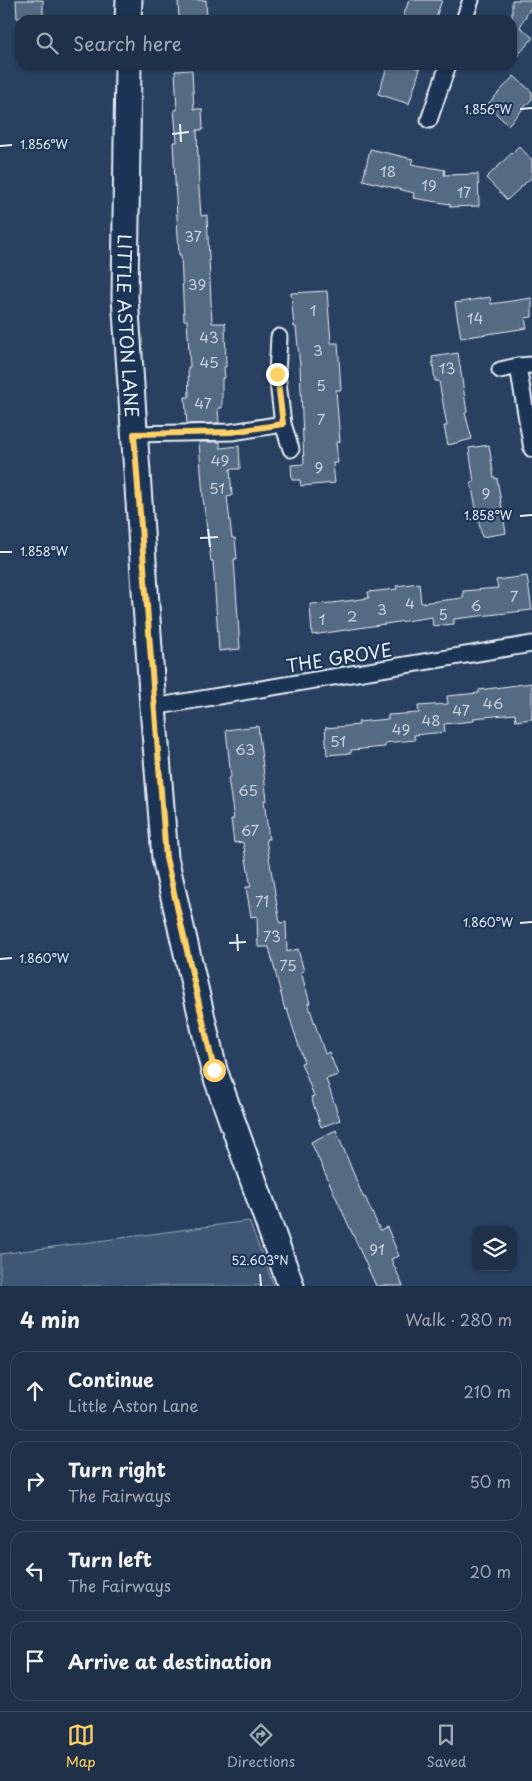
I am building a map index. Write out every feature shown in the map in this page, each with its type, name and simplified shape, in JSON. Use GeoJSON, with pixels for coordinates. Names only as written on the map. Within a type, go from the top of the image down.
{"type":"FeatureCollection","features":[{"type":"Feature","properties":{"kind":"main road"},"geometry":{"type":"LineString","coordinates":[[128,15],[129,0]]}},
{"type":"Feature","properties":{"kind":"main road","name":"LITTLE ASTON LANE"},"geometry":{"type":"LineString","coordinates":[[128,70],[125,297],[153,707],[166,858],[214,1070],[291,1286]]}},
{"type":"Feature","properties":{"kind":"street"},"geometry":{"type":"LineString","coordinates":[[466,15],[471,0]]}},
{"type":"Feature","properties":{"kind":"street"},"geometry":{"type":"LineString","coordinates":[[429,120],[446,70]]}},
{"type":"Feature","properties":{"kind":"street"},"geometry":{"type":"LineString","coordinates":[[279,338],[277,374],[283,424],[291,449]]}},
{"type":"Feature","properties":{"kind":"street"},"geometry":{"type":"LineString","coordinates":[[500,370],[525,366],[532,449]]}},
{"type":"Feature","properties":{"kind":"street"},"geometry":{"type":"LineString","coordinates":[[134,434],[232,432],[283,424]]}},
{"type":"Feature","properties":{"kind":"street","name":"THE GROVE"},"geometry":{"type":"LineString","coordinates":[[153,707],[532,644]]}},
{"type":"Feature","properties":{"kind":"shaded area"},"geometry":{"type":"Polygon","coordinates":[[[249,1221],[274,1286],[0,1286],[0,1254],[249,1221]]]}},
{"type":"Feature","properties":{"kind":"building"},"geometry":{"type":"Polygon","coordinates":[[[16,0],[43,0],[43,15],[17,15],[16,0]]]}},
{"type":"Feature","properties":{"kind":"building"},"geometry":{"type":"Polygon","coordinates":[[[178,0],[206,0],[207,15],[179,15],[178,0]]]}},
{"type":"Feature","properties":{"kind":"building"},"geometry":{"type":"Polygon","coordinates":[[[409,0],[442,0],[437,15],[404,15],[409,0]]]}},
{"type":"Feature","properties":{"kind":"building"},"geometry":{"type":"Polygon","coordinates":[[[512,0],[532,0],[532,5],[520,27],[532,39],[517,56],[517,15],[512,15],[512,0]]]}},
{"type":"Feature","properties":{"kind":"building"},"geometry":{"type":"Polygon","coordinates":[[[192,70],[194,109],[202,109],[203,130],[197,130],[199,188],[201,216],[207,215],[212,323],[225,323],[226,367],[224,367],[225,378],[222,378],[222,408],[218,408],[219,423],[187,424],[185,397],[189,397],[188,367],[190,367],[187,320],[184,320],[181,255],[179,255],[173,142],[177,142],[174,110],[177,110],[175,71],[192,70]]]}},
{"type":"Feature","properties":{"kind":"building"},"geometry":{"type":"Polygon","coordinates":[[[386,70],[420,70],[409,104],[378,94],[386,70]]]}},
{"type":"Feature","properties":{"kind":"building"},"geometry":{"type":"Polygon","coordinates":[[[514,76],[532,92],[532,99],[508,125],[487,105],[514,76]]]}},
{"type":"Feature","properties":{"kind":"building"},"geometry":{"type":"Polygon","coordinates":[[[519,146],[532,160],[532,177],[507,200],[486,178],[519,146]]]}},
{"type":"Feature","properties":{"kind":"building"},"geometry":{"type":"Polygon","coordinates":[[[370,149],[413,159],[411,164],[445,170],[444,175],[478,174],[479,206],[450,207],[450,204],[413,198],[414,193],[363,180],[370,149]]]}},
{"type":"Feature","properties":{"kind":"building"},"geometry":{"type":"Polygon","coordinates":[[[327,291],[331,343],[338,343],[341,390],[336,390],[340,442],[336,442],[338,463],[333,463],[335,483],[301,486],[300,480],[292,480],[291,465],[304,464],[300,366],[291,293],[327,291]]]}},
{"type":"Feature","properties":{"kind":"building"},"geometry":{"type":"Polygon","coordinates":[[[490,297],[491,304],[532,298],[532,317],[525,318],[527,328],[461,338],[455,303],[490,297]]]}},
{"type":"Feature","properties":{"kind":"building"},"geometry":{"type":"Polygon","coordinates":[[[458,353],[467,412],[465,413],[472,439],[448,445],[444,426],[447,426],[439,381],[435,381],[432,357],[458,353]]]}},
{"type":"Feature","properties":{"kind":"building"},"geometry":{"type":"Polygon","coordinates":[[[199,442],[220,442],[220,448],[239,446],[240,469],[230,469],[232,496],[227,497],[232,538],[235,538],[237,559],[234,559],[240,649],[219,651],[213,561],[211,561],[203,498],[199,442]]]}},
{"type":"Feature","properties":{"kind":"building"},"geometry":{"type":"Polygon","coordinates":[[[489,445],[494,478],[497,478],[506,533],[482,537],[471,483],[474,482],[469,448],[489,445]]]}},
{"type":"Feature","properties":{"kind":"building"},"geometry":{"type":"Polygon","coordinates":[[[527,576],[532,610],[454,619],[454,624],[433,626],[432,617],[312,635],[310,604],[369,598],[368,592],[397,589],[396,586],[419,583],[421,603],[463,598],[463,591],[498,588],[496,580],[527,576]]]}},
{"type":"Feature","properties":{"kind":"building"},"geometry":{"type":"Polygon","coordinates":[[[532,683],[532,719],[516,721],[515,714],[474,718],[474,721],[444,724],[445,732],[414,735],[415,740],[385,743],[385,747],[351,750],[351,753],[327,755],[325,728],[359,725],[358,722],[388,719],[388,715],[419,713],[418,706],[448,704],[447,696],[479,693],[479,690],[532,683]]]}},
{"type":"Feature","properties":{"kind":"building"},"geometry":{"type":"Polygon","coordinates":[[[258,726],[267,800],[264,800],[269,839],[266,839],[280,923],[286,922],[287,952],[298,949],[304,971],[301,972],[310,1003],[308,1003],[325,1054],[329,1052],[338,1075],[326,1079],[340,1120],[321,1127],[311,1097],[314,1096],[301,1063],[304,1062],[287,1009],[285,1010],[269,947],[258,947],[257,916],[251,917],[246,887],[251,887],[243,842],[234,843],[231,819],[234,819],[228,778],[231,777],[226,730],[258,726]]]}},
{"type":"Feature","properties":{"kind":"building"},"geometry":{"type":"Polygon","coordinates":[[[336,1130],[363,1197],[365,1197],[380,1230],[387,1227],[399,1256],[391,1259],[403,1286],[376,1286],[311,1142],[336,1130]]]}},
{"type":"Feature","properties":{"kind":"route"},"geometry":{"type":"LineString","coordinates":[[214,1070],[166,858],[153,707],[134,434],[232,432],[283,424],[277,374]]}}]}
